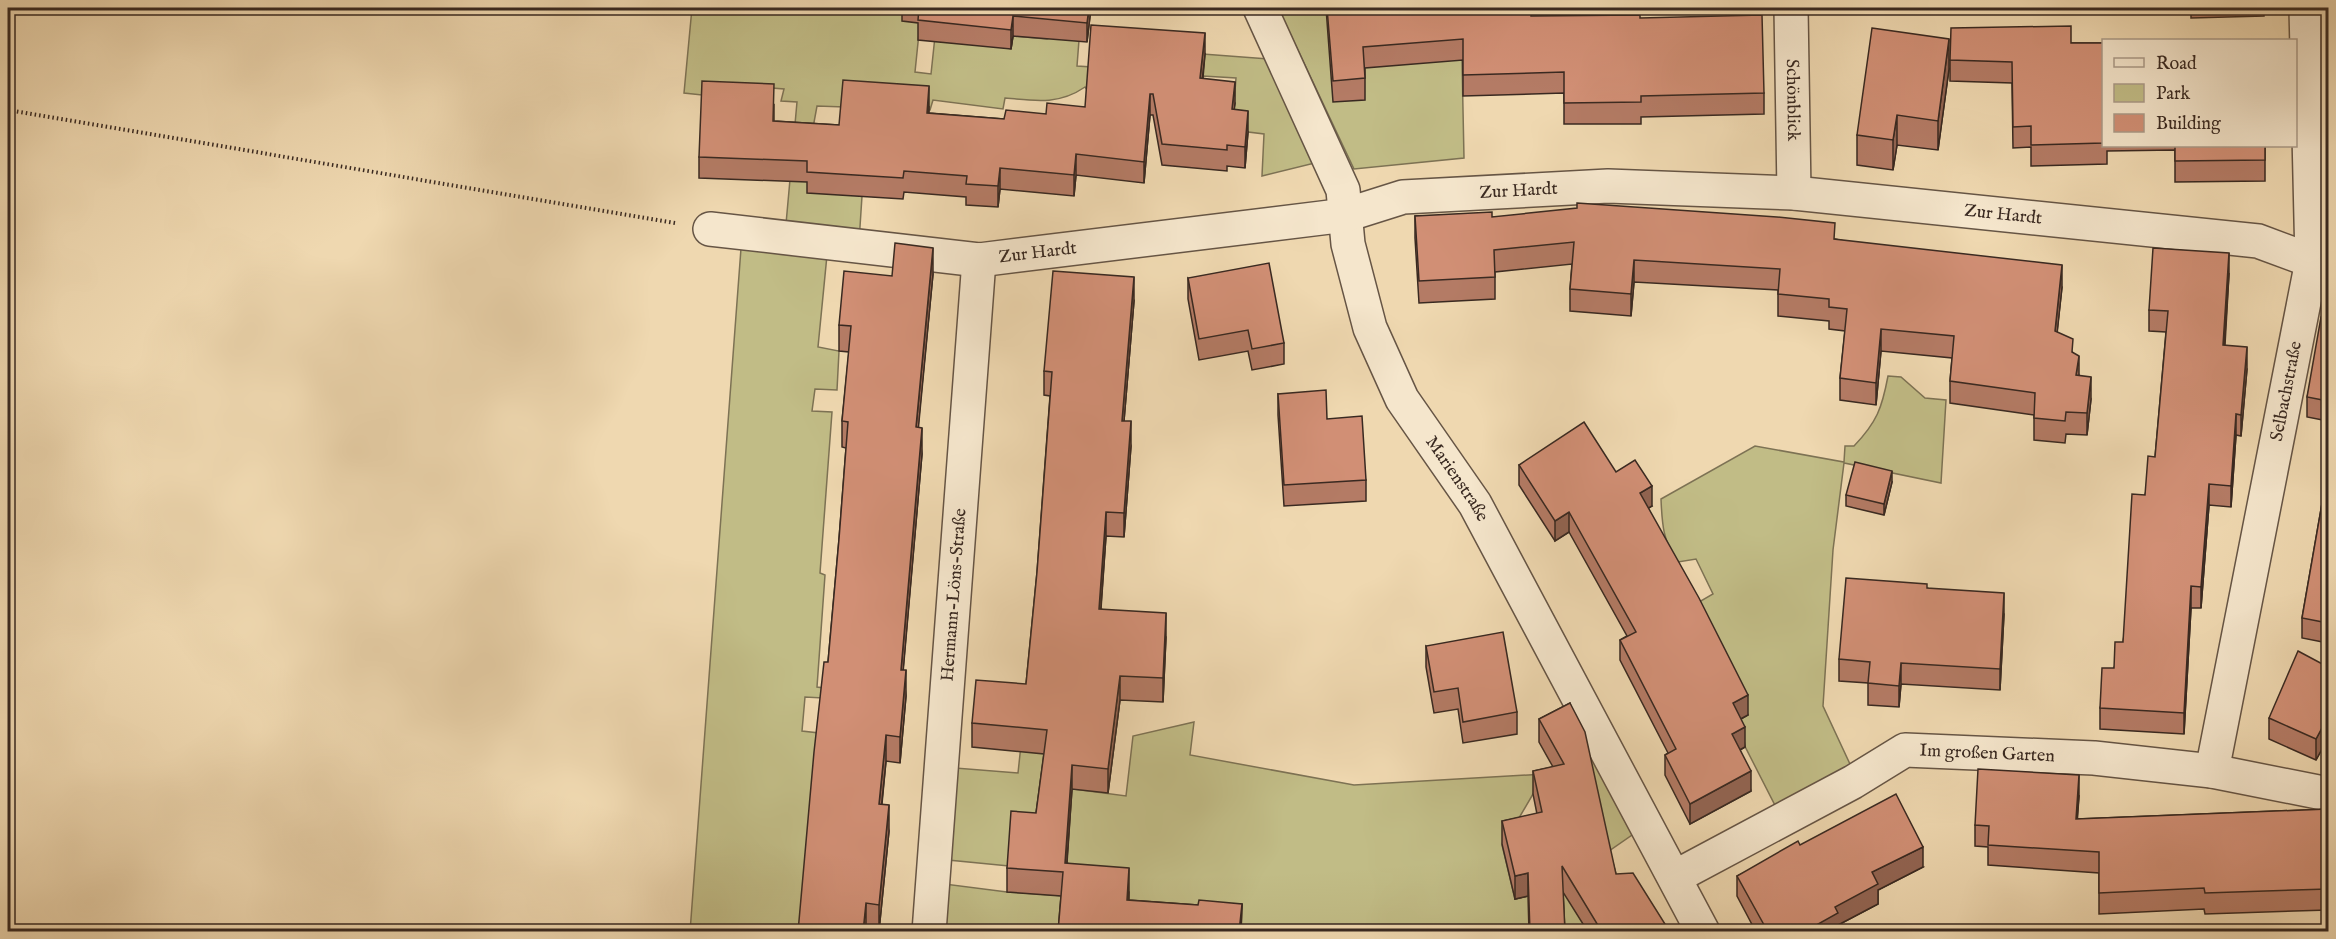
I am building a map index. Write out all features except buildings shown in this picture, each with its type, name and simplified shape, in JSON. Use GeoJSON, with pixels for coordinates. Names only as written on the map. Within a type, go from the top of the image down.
{"type":"FeatureCollection","features":[{"type":"Feature","properties":{"kind":"street","name":"Marienstraße"},"geometry":{"type":"LineString","coordinates":[[1260,8],[1342,190],[1348,244],[1370,328],[1402,399],[1475,504],[1703,932]]}},
{"type":"Feature","properties":{"kind":"street","name":"Schönblick"},"geometry":{"type":"LineString","coordinates":[[1791,8],[1794,193]]}},
{"type":"Feature","properties":{"kind":"street","name":"Selbachstraße"},"geometry":{"type":"LineString","coordinates":[[2212,771],[2320,262],[2306,8]]}},
{"type":"Feature","properties":{"kind":"street","name":"Zur Hardt"},"geometry":{"type":"LineString","coordinates":[[710,229],[979,260],[1346,215],[1403,197],[1585,188],[1794,193],[2259,241],[2320,262]]}},
{"type":"Feature","properties":{"kind":"street","name":"Hermann-Löns-Straße"},"geometry":{"type":"LineString","coordinates":[[928,932],[979,260]]}},
{"type":"Feature","properties":{"kind":"street","name":"Im großen Garten"},"geometry":{"type":"LineString","coordinates":[[1675,877],[1853,782],[1905,750],[2094,758],[2212,771],[2328,794]]}},
{"type":"Feature","properties":{"kind":"path"},"geometry":{"type":"LineString","coordinates":[[8,110],[710,229]]}},
{"type":"Feature","properties":{"kind":"green space"},"geometry":{"type":"Polygon","coordinates":[[[692,8],[750,10],[751,8],[903,8],[920,23],[915,72],[931,74],[936,27],[1011,49],[1013,36],[1047,39],[1080,27],[1077,66],[1124,69],[1163,51],[1282,60],[1327,160],[1262,176],[1264,134],[1232,130],[1236,78],[1203,76],[1201,94],[1088,91],[1085,87],[1066,97],[1056,99],[1037,101],[1005,98],[1003,109],[933,100],[930,110],[817,106],[810,144],[862,196],[859,242],[785,235],[797,102],[781,101],[784,89],[705,83],[702,95],[684,93],[692,8]]]}},
{"type":"Feature","properties":{"kind":"green space"},"geometry":{"type":"Polygon","coordinates":[[[1278,8],[1467,8],[1461,13],[1464,158],[1354,169],[1278,8]]]}},
{"type":"Feature","properties":{"kind":"green space"},"geometry":{"type":"Polygon","coordinates":[[[1568,8],[1620,8],[1613,17],[1579,29],[1568,8]]]}},
{"type":"Feature","properties":{"kind":"green space"},"geometry":{"type":"Polygon","coordinates":[[[742,235],[828,245],[818,347],[839,351],[837,390],[815,389],[812,411],[832,412],[820,573],[825,575],[817,687],[824,688],[823,698],[805,697],[802,731],[819,733],[800,931],[690,932],[742,235]]]}},
{"type":"Feature","properties":{"kind":"green space"},"geometry":{"type":"Polygon","coordinates":[[[1888,376],[1901,377],[1925,398],[1946,400],[1941,483],[1844,463],[1833,550],[1823,706],[1856,777],[1782,819],[1733,723],[1692,606],[1713,594],[1696,559],[1678,562],[1673,555],[1664,532],[1661,499],[1755,446],[1844,462],[1845,446],[1854,446],[1877,414],[1888,376]]]}},
{"type":"Feature","properties":{"kind":"green space"},"geometry":{"type":"Polygon","coordinates":[[[1024,717],[1051,718],[1043,785],[1126,796],[1133,736],[1194,722],[1190,755],[1354,785],[1545,774],[1605,750],[1645,826],[1606,853],[1533,794],[1519,818],[1507,828],[1502,845],[1515,899],[1592,882],[1599,931],[1241,932],[1241,928],[934,932],[937,883],[1007,892],[1065,896],[1068,839],[1009,866],[938,859],[943,767],[1018,773],[1024,717]]]}}]}
